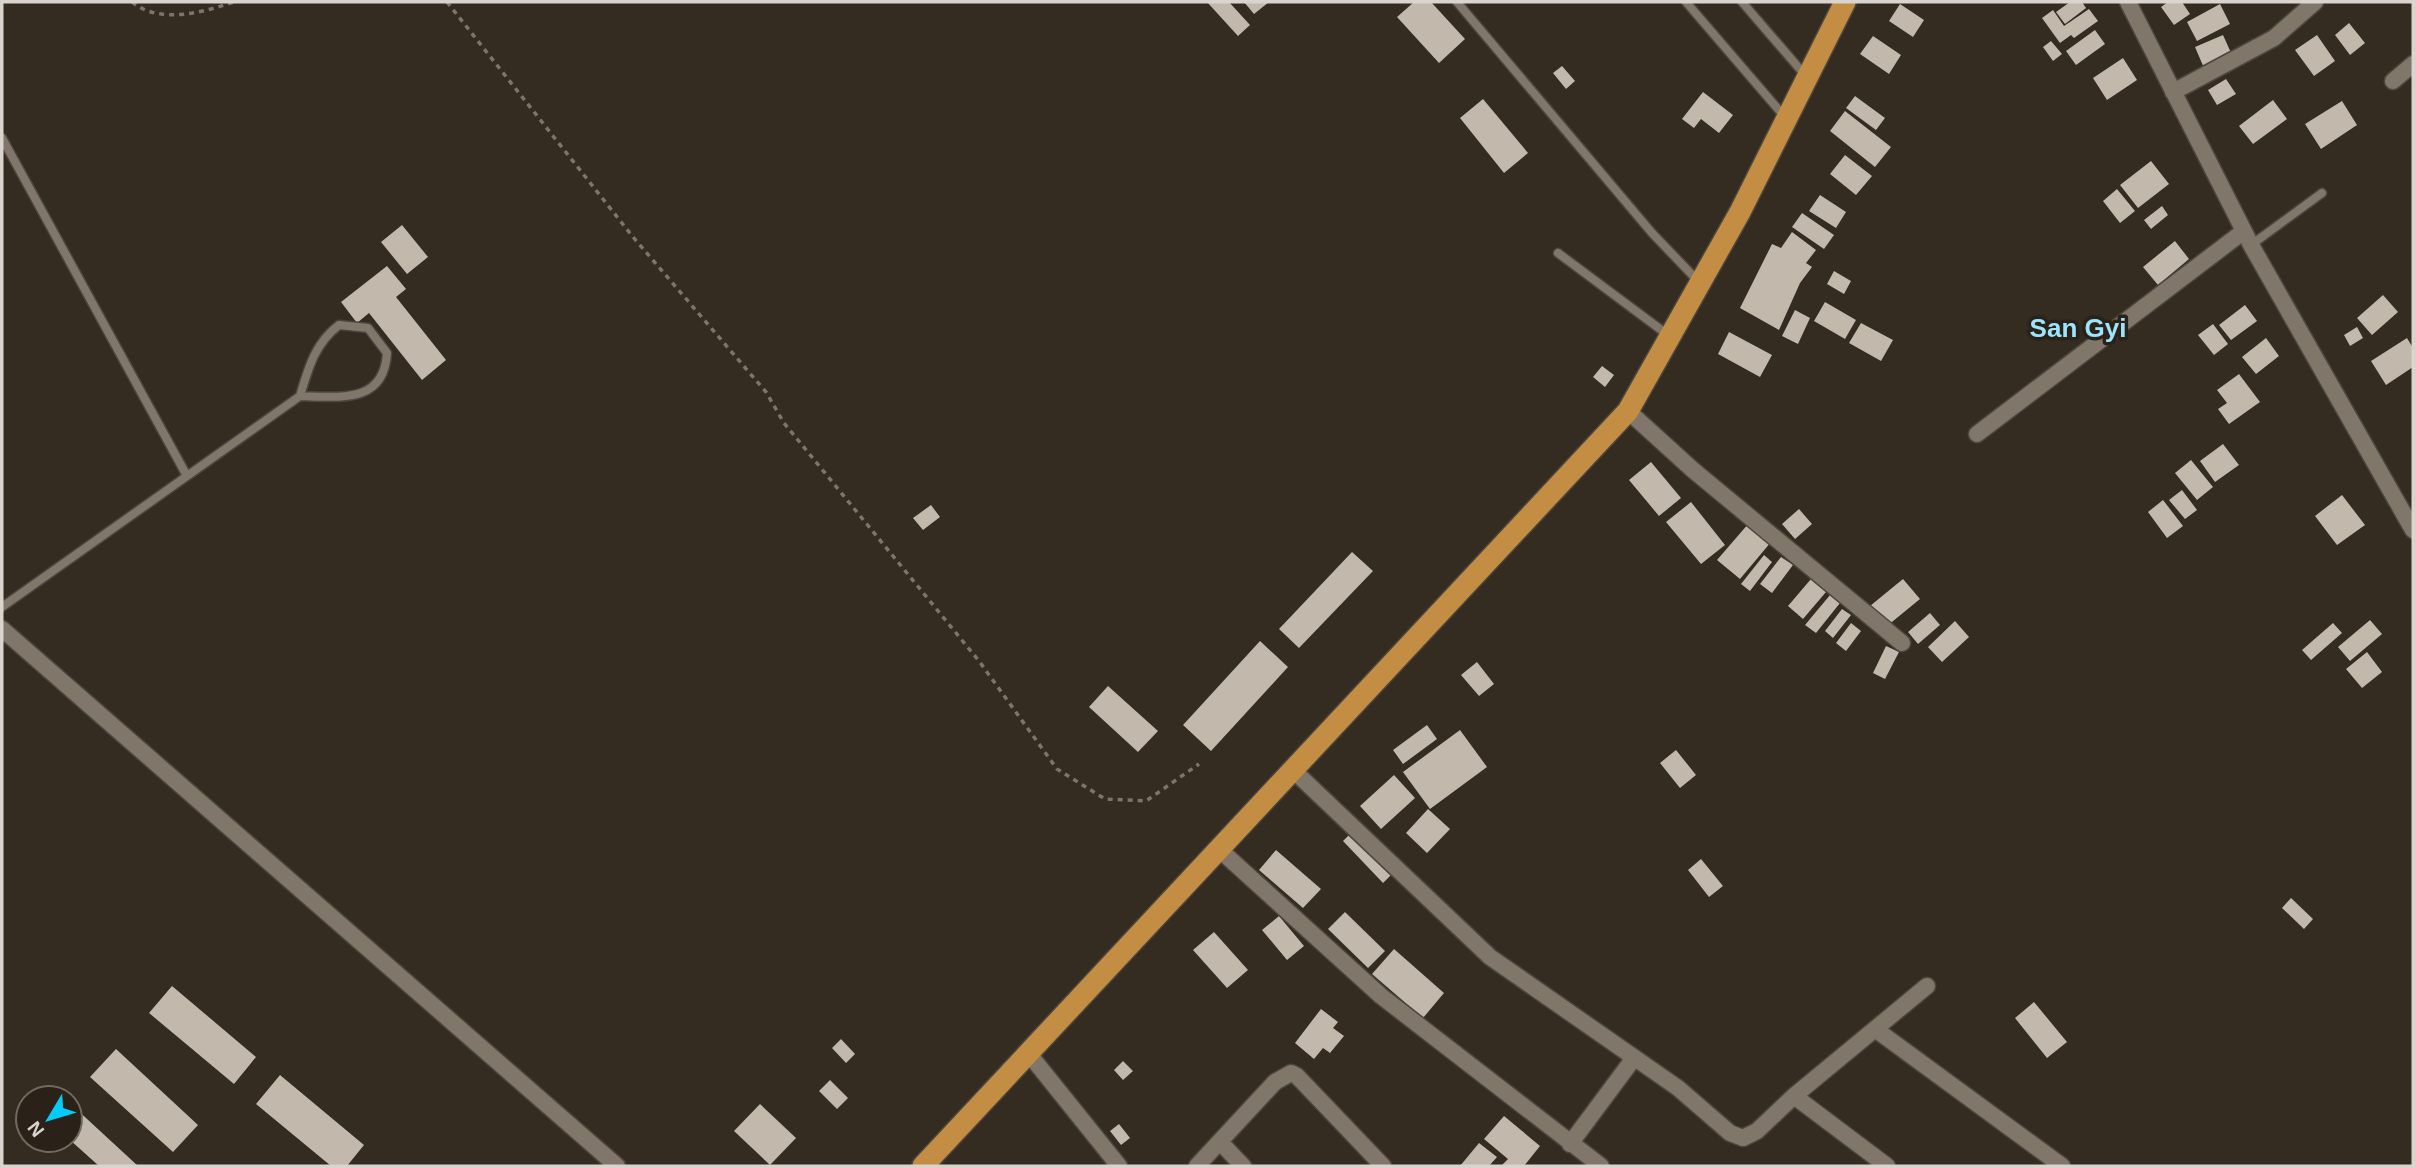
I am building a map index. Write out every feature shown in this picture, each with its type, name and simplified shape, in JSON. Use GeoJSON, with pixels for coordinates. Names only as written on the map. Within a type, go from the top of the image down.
{"type":"FeatureCollection","features":[{"type":"Feature","properties":{"kind":"highway"},"geometry":{"type":"LineString","coordinates":[[923,1166],[1628,411],[1701,284],[1845,2]]}},
{"type":"Feature","properties":{"kind":"street"},"geometry":{"type":"LineString","coordinates":[[2129,2],[2248,238],[2413,530]]}},
{"type":"Feature","properties":{"kind":"street"},"geometry":{"type":"LineString","coordinates":[[2173,92],[2274,38],[2315,2]]}},
{"type":"Feature","properties":{"kind":"street"},"geometry":{"type":"LineString","coordinates":[[2393,81],[2413,64]]}},
{"type":"Feature","properties":{"kind":"street"},"geometry":{"type":"LineString","coordinates":[[1977,434],[2248,238]]}},
{"type":"Feature","properties":{"kind":"street"},"geometry":{"type":"LineString","coordinates":[[1628,411],[1693,470],[1902,642]]}},
{"type":"Feature","properties":{"kind":"street"},"geometry":{"type":"LineString","coordinates":[[2,629],[617,1166]]}},
{"type":"Feature","properties":{"kind":"street"},"geometry":{"type":"LineString","coordinates":[[1293,770],[1490,957],[1678,1088],[1730,1133],[1743,1138],[1758,1130],[1794,1096],[1927,986]]}},
{"type":"Feature","properties":{"kind":"street"},"geometry":{"type":"LineString","coordinates":[[1220,850],[1381,996],[1601,1166]]}},
{"type":"Feature","properties":{"kind":"street"},"geometry":{"type":"LineString","coordinates":[[1875,1029],[2062,1166]]}},
{"type":"Feature","properties":{"kind":"street"},"geometry":{"type":"LineString","coordinates":[[1029,1054],[1119,1166]]}},
{"type":"Feature","properties":{"kind":"street"},"geometry":{"type":"LineString","coordinates":[[1570,1144],[1634,1058]]}},
{"type":"Feature","properties":{"kind":"street"},"geometry":{"type":"LineString","coordinates":[[1197,1166],[1275,1082],[1291,1073],[1297,1076],[1371,1163]]}},
{"type":"Feature","properties":{"kind":"street"},"geometry":{"type":"LineString","coordinates":[[1794,1096],[1887,1166]]}},
{"type":"Feature","properties":{"kind":"street"},"geometry":{"type":"LineString","coordinates":[[1221,1143],[1243,1166]]}},
{"type":"Feature","properties":{"kind":"lane"},"geometry":{"type":"LineString","coordinates":[[1457,2],[1652,233],[1701,284]]}},
{"type":"Feature","properties":{"kind":"lane"},"geometry":{"type":"LineString","coordinates":[[1686,2],[1786,119]]}},
{"type":"Feature","properties":{"kind":"lane"},"geometry":{"type":"LineString","coordinates":[[1742,2],[1807,77]]}},
{"type":"Feature","properties":{"kind":"lane"},"geometry":{"type":"LineString","coordinates":[[2,138],[187,477]]}},
{"type":"Feature","properties":{"kind":"lane"},"geometry":{"type":"LineString","coordinates":[[2248,238],[2322,193]]}},
{"type":"Feature","properties":{"kind":"lane"},"geometry":{"type":"LineString","coordinates":[[1558,253],[1670,337]]}},
{"type":"Feature","properties":{"kind":"lane"},"geometry":{"type":"LineString","coordinates":[[2,607],[300,396],[352,396],[369,391],[386,372],[387,353],[368,328],[339,325],[327,334],[310,361],[300,396]]}},
{"type":"Feature","properties":{"kind":"path"},"geometry":{"type":"LineString","coordinates":[[132,2],[144,11],[196,14],[234,2]]}},
{"type":"Feature","properties":{"kind":"path"},"geometry":{"type":"LineString","coordinates":[[447,2],[633,237],[766,393],[785,423],[979,661],[1056,769],[1105,799],[1146,801],[1199,764]]}},
{"type":"Feature","properties":{"kind":"building"},"geometry":{"type":"Polygon","coordinates":[[[1207,2],[1229,2],[1250,25],[1238,36],[1207,2]]]}},
{"type":"Feature","properties":{"kind":"building"},"geometry":{"type":"Polygon","coordinates":[[[1244,2],[1269,2],[1254,14],[1244,2]]]}},
{"type":"Feature","properties":{"kind":"building"},"geometry":{"type":"Polygon","coordinates":[[[1414,2],[1431,2],[1465,39],[1439,63],[1397,17],[1414,2]]]}},
{"type":"Feature","properties":{"kind":"building"},"geometry":{"type":"Polygon","coordinates":[[[2070,2],[2082,2],[2086,8],[2065,24],[2056,12],[2070,2]]]}},
{"type":"Feature","properties":{"kind":"building"},"geometry":{"type":"Polygon","coordinates":[[[2168,2],[2182,2],[2190,14],[2174,25],[2161,7],[2168,2]]]}},
{"type":"Feature","properties":{"kind":"building"},"geometry":{"type":"Polygon","coordinates":[[[1900,4],[1924,20],[1913,37],[1889,21],[1900,4]]]}},
{"type":"Feature","properties":{"kind":"building"},"geometry":{"type":"Polygon","coordinates":[[[2220,4],[2230,24],[2197,41],[2187,22],[2220,4]]]}},
{"type":"Feature","properties":{"kind":"building"},"geometry":{"type":"Polygon","coordinates":[[[2089,9],[2098,21],[2074,38],[2071,35],[2060,43],[2042,18],[2053,10],[2064,26],[2089,9]]]}},
{"type":"Feature","properties":{"kind":"building"},"geometry":{"type":"Polygon","coordinates":[[[2349,23],[2365,43],[2350,55],[2335,35],[2349,23]]]}},
{"type":"Feature","properties":{"kind":"building"},"geometry":{"type":"Polygon","coordinates":[[[2095,30],[2105,44],[2076,65],[2066,51],[2095,30]]]}},
{"type":"Feature","properties":{"kind":"building"},"geometry":{"type":"Polygon","coordinates":[[[2223,35],[2232,55],[2204,68],[2195,47],[2223,35]]]}},
{"type":"Feature","properties":{"kind":"building"},"geometry":{"type":"Polygon","coordinates":[[[2317,35],[2335,61],[2314,76],[2295,50],[2317,35]]]}},
{"type":"Feature","properties":{"kind":"building"},"geometry":{"type":"Polygon","coordinates":[[[1873,36],[1901,55],[1889,74],[1860,54],[1873,36]]]}},
{"type":"Feature","properties":{"kind":"building"},"geometry":{"type":"Polygon","coordinates":[[[2051,41],[2062,54],[2053,61],[2043,47],[2051,41]]]}},
{"type":"Feature","properties":{"kind":"building"},"geometry":{"type":"Polygon","coordinates":[[[2123,58],[2137,80],[2107,100],[2093,78],[2123,58]]]}},
{"type":"Feature","properties":{"kind":"building"},"geometry":{"type":"Polygon","coordinates":[[[1562,66],[1575,81],[1566,89],[1553,73],[1562,66]]]}},
{"type":"Feature","properties":{"kind":"building"},"geometry":{"type":"Polygon","coordinates":[[[2226,79],[2236,94],[2217,105],[2208,90],[2226,79]]]}},
{"type":"Feature","properties":{"kind":"building"},"geometry":{"type":"Polygon","coordinates":[[[1703,92],[1733,115],[1719,133],[1701,119],[1694,128],[1682,119],[1703,92]]]}},
{"type":"Feature","properties":{"kind":"building"},"geometry":{"type":"Polygon","coordinates":[[[1855,96],[1885,118],[1876,130],[1846,108],[1855,96]]]}},
{"type":"Feature","properties":{"kind":"building"},"geometry":{"type":"Polygon","coordinates":[[[1483,99],[1528,153],[1504,173],[1460,118],[1483,99]]]}},
{"type":"Feature","properties":{"kind":"building"},"geometry":{"type":"Polygon","coordinates":[[[2273,100],[2287,119],[2253,144],[2239,126],[2273,100]]]}},
{"type":"Feature","properties":{"kind":"building"},"geometry":{"type":"Polygon","coordinates":[[[2342,101],[2357,125],[2321,149],[2305,124],[2342,101]]]}},
{"type":"Feature","properties":{"kind":"building"},"geometry":{"type":"Polygon","coordinates":[[[1845,111],[1891,147],[1875,167],[1830,131],[1845,111]]]}},
{"type":"Feature","properties":{"kind":"building"},"geometry":{"type":"Polygon","coordinates":[[[1845,155],[1872,176],[1856,195],[1830,174],[1845,155]]]}},
{"type":"Feature","properties":{"kind":"building"},"geometry":{"type":"Polygon","coordinates":[[[2151,161],[2169,184],[2138,208],[2120,185],[2151,161]]]}},
{"type":"Feature","properties":{"kind":"building"},"geometry":{"type":"Polygon","coordinates":[[[2117,189],[2135,211],[2120,223],[2103,201],[2117,189]]]}},
{"type":"Feature","properties":{"kind":"building"},"geometry":{"type":"Polygon","coordinates":[[[1820,195],[1846,212],[1836,228],[1809,211],[1820,195]]]}},
{"type":"Feature","properties":{"kind":"building"},"geometry":{"type":"Polygon","coordinates":[[[2162,206],[2168,215],[2151,229],[2144,220],[2162,206]]]}},
{"type":"Feature","properties":{"kind":"building"},"geometry":{"type":"Polygon","coordinates":[[[1802,213],[1834,235],[1824,249],[1792,227],[1802,213]]]}},
{"type":"Feature","properties":{"kind":"building"},"geometry":{"type":"Polygon","coordinates":[[[402,225],[428,257],[407,274],[381,242],[402,225]]]}},
{"type":"Feature","properties":{"kind":"building"},"geometry":{"type":"Polygon","coordinates":[[[1792,232],[1816,250],[1806,263],[1812,267],[1800,283],[1779,330],[1740,308],[1772,244],[1781,248],[1792,232]]]}},
{"type":"Feature","properties":{"kind":"building"},"geometry":{"type":"Polygon","coordinates":[[[2175,241],[2189,259],[2158,285],[2143,267],[2175,241]]]}},
{"type":"Feature","properties":{"kind":"building"},"geometry":{"type":"Polygon","coordinates":[[[387,266],[406,289],[396,297],[446,360],[422,380],[369,313],[357,323],[341,302],[387,266]]]}},
{"type":"Feature","properties":{"kind":"building"},"geometry":{"type":"Polygon","coordinates":[[[1834,271],[1851,281],[1844,294],[1827,284],[1834,271]]]}},
{"type":"Feature","properties":{"kind":"building"},"geometry":{"type":"Polygon","coordinates":[[[2383,295],[2398,312],[2372,335],[2357,318],[2383,295]]]}},
{"type":"Feature","properties":{"kind":"building"},"geometry":{"type":"Polygon","coordinates":[[[1825,302],[1856,320],[1845,339],[1814,321],[1825,302]]]}},
{"type":"Feature","properties":{"kind":"building"},"geometry":{"type":"Polygon","coordinates":[[[2245,305],[2257,321],[2231,340],[2219,325],[2245,305]]]}},
{"type":"Feature","properties":{"kind":"building"},"geometry":{"type":"Polygon","coordinates":[[[1795,310],[1810,318],[1798,344],[1782,336],[1795,310]]]}},
{"type":"Feature","properties":{"kind":"building"},"geometry":{"type":"Polygon","coordinates":[[[1861,323],[1893,340],[1881,361],[1849,343],[1861,323]]]}},
{"type":"Feature","properties":{"kind":"building"},"geometry":{"type":"Polygon","coordinates":[[[2213,324],[2228,344],[2214,355],[2198,335],[2213,324]]]}},
{"type":"Feature","properties":{"kind":"building"},"geometry":{"type":"Polygon","coordinates":[[[2357,327],[2363,338],[2350,346],[2344,335],[2357,327]]]}},
{"type":"Feature","properties":{"kind":"building"},"geometry":{"type":"Polygon","coordinates":[[[1729,332],[1772,355],[1760,377],[1718,354],[1729,332]]]}},
{"type":"Feature","properties":{"kind":"building"},"geometry":{"type":"Polygon","coordinates":[[[2266,338],[2279,356],[2256,374],[2242,357],[2266,338]]]}},
{"type":"Feature","properties":{"kind":"building"},"geometry":{"type":"Polygon","coordinates":[[[2407,338],[2413,348],[2413,367],[2386,385],[2371,361],[2407,338]]]}},
{"type":"Feature","properties":{"kind":"building"},"geometry":{"type":"Polygon","coordinates":[[[1602,366],[1614,375],[1605,387],[1593,377],[1602,366]]]}},
{"type":"Feature","properties":{"kind":"building"},"geometry":{"type":"Polygon","coordinates":[[[2239,374],[2260,402],[2229,424],[2218,409],[2227,403],[2217,390],[2239,374]]]}},
{"type":"Feature","properties":{"kind":"building"},"geometry":{"type":"Polygon","coordinates":[[[2223,444],[2239,465],[2215,482],[2200,461],[2223,444]]]}},
{"type":"Feature","properties":{"kind":"building"},"geometry":{"type":"Polygon","coordinates":[[[2191,460],[2213,487],[2197,500],[2175,473],[2191,460]]]}},
{"type":"Feature","properties":{"kind":"building"},"geometry":{"type":"Polygon","coordinates":[[[1651,462],[1681,498],[1659,516],[1629,480],[1651,462]]]}},
{"type":"Feature","properties":{"kind":"building"},"geometry":{"type":"Polygon","coordinates":[[[2182,490],[2197,510],[2185,519],[2169,500],[2182,490]]]}},
{"type":"Feature","properties":{"kind":"building"},"geometry":{"type":"Polygon","coordinates":[[[2342,495],[2365,525],[2337,545],[2315,516],[2342,495]]]}},
{"type":"Feature","properties":{"kind":"building"},"geometry":{"type":"Polygon","coordinates":[[[2163,500],[2183,526],[2167,538],[2148,512],[2163,500]]]}},
{"type":"Feature","properties":{"kind":"building"},"geometry":{"type":"Polygon","coordinates":[[[1691,502],[1725,545],[1701,564],[1666,522],[1691,502]]]}},
{"type":"Feature","properties":{"kind":"building"},"geometry":{"type":"Polygon","coordinates":[[[931,505],[940,517],[923,530],[913,518],[931,505]]]}},
{"type":"Feature","properties":{"kind":"building"},"geometry":{"type":"Polygon","coordinates":[[[1799,509],[1812,524],[1795,539],[1782,524],[1799,509]]]}},
{"type":"Feature","properties":{"kind":"building"},"geometry":{"type":"Polygon","coordinates":[[[1749,523],[1771,542],[1740,579],[1717,560],[1749,523]]]}},
{"type":"Feature","properties":{"kind":"building"},"geometry":{"type":"Polygon","coordinates":[[[1352,552],[1373,571],[1299,648],[1279,629],[1352,552]]]}},
{"type":"Feature","properties":{"kind":"building"},"geometry":{"type":"Polygon","coordinates":[[[1764,555],[1772,562],[1750,591],[1741,584],[1764,555]]]}},
{"type":"Feature","properties":{"kind":"building"},"geometry":{"type":"Polygon","coordinates":[[[1781,557],[1793,565],[1772,593],[1760,584],[1781,557]]]}},
{"type":"Feature","properties":{"kind":"building"},"geometry":{"type":"Polygon","coordinates":[[[1811,579],[1826,592],[1803,619],[1788,606],[1811,579]]]}},
{"type":"Feature","properties":{"kind":"building"},"geometry":{"type":"Polygon","coordinates":[[[1903,579],[1920,599],[1887,626],[1870,606],[1903,579]]]}},
{"type":"Feature","properties":{"kind":"building"},"geometry":{"type":"Polygon","coordinates":[[[1830,595],[1840,603],[1816,633],[1805,625],[1830,595]]]}},
{"type":"Feature","properties":{"kind":"building"},"geometry":{"type":"Polygon","coordinates":[[[1842,609],[1851,615],[1833,638],[1825,631],[1842,609]]]}},
{"type":"Feature","properties":{"kind":"building"},"geometry":{"type":"Polygon","coordinates":[[[1930,613],[1940,625],[1918,644],[1908,632],[1930,613]]]}},
{"type":"Feature","properties":{"kind":"building"},"geometry":{"type":"Polygon","coordinates":[[[2370,620],[2382,634],[2350,661],[2338,647],[2370,620]]]}},
{"type":"Feature","properties":{"kind":"building"},"geometry":{"type":"Polygon","coordinates":[[[1955,621],[1969,637],[1942,662],[1928,647],[1955,621]]]}},
{"type":"Feature","properties":{"kind":"building"},"geometry":{"type":"Polygon","coordinates":[[[1851,623],[1861,631],[1846,651],[1836,643],[1851,623]]]}},
{"type":"Feature","properties":{"kind":"building"},"geometry":{"type":"Polygon","coordinates":[[[2333,623],[2342,633],[2311,660],[2302,650],[2333,623]]]}},
{"type":"Feature","properties":{"kind":"building"},"geometry":{"type":"Polygon","coordinates":[[[1260,641],[1288,667],[1211,751],[1183,725],[1260,641]]]}},
{"type":"Feature","properties":{"kind":"building"},"geometry":{"type":"Polygon","coordinates":[[[1886,646],[1899,652],[1885,679],[1873,673],[1886,646]]]}},
{"type":"Feature","properties":{"kind":"building"},"geometry":{"type":"Polygon","coordinates":[[[2367,652],[2382,672],[2362,688],[2346,669],[2367,652]]]}},
{"type":"Feature","properties":{"kind":"building"},"geometry":{"type":"Polygon","coordinates":[[[1477,662],[1494,684],[1479,696],[1461,675],[1477,662]]]}},
{"type":"Feature","properties":{"kind":"building"},"geometry":{"type":"Polygon","coordinates":[[[1108,686],[1158,731],[1138,752],[1089,707],[1108,686]]]}},
{"type":"Feature","properties":{"kind":"building"},"geometry":{"type":"Polygon","coordinates":[[[1427,725],[1437,739],[1403,764],[1393,750],[1427,725]]]}},
{"type":"Feature","properties":{"kind":"building"},"geometry":{"type":"Polygon","coordinates":[[[1460,730],[1487,767],[1430,809],[1403,772],[1460,730]]]}},
{"type":"Feature","properties":{"kind":"building"},"geometry":{"type":"Polygon","coordinates":[[[1676,750],[1696,775],[1680,788],[1660,763],[1676,750]]]}},
{"type":"Feature","properties":{"kind":"building"},"geometry":{"type":"Polygon","coordinates":[[[1394,775],[1415,798],[1381,829],[1360,806],[1394,775]]]}},
{"type":"Feature","properties":{"kind":"building"},"geometry":{"type":"Polygon","coordinates":[[[1428,809],[1450,829],[1427,853],[1406,833],[1428,809]]]}},
{"type":"Feature","properties":{"kind":"building"},"geometry":{"type":"Polygon","coordinates":[[[1351,833],[1392,874],[1383,883],[1343,841],[1351,833]]]}},
{"type":"Feature","properties":{"kind":"building"},"geometry":{"type":"Polygon","coordinates":[[[1276,850],[1321,889],[1303,908],[1259,870],[1276,850]]]}},
{"type":"Feature","properties":{"kind":"building"},"geometry":{"type":"Polygon","coordinates":[[[1701,859],[1723,886],[1709,897],[1688,870],[1701,859]]]}},
{"type":"Feature","properties":{"kind":"building"},"geometry":{"type":"Polygon","coordinates":[[[2291,898],[2313,919],[2304,929],[2282,908],[2291,898]]]}},
{"type":"Feature","properties":{"kind":"building"},"geometry":{"type":"Polygon","coordinates":[[[1345,912],[1385,951],[1368,968],[1328,929],[1345,912]]]}},
{"type":"Feature","properties":{"kind":"building"},"geometry":{"type":"Polygon","coordinates":[[[1279,916],[1304,946],[1287,960],[1262,930],[1279,916]]]}},
{"type":"Feature","properties":{"kind":"building"},"geometry":{"type":"Polygon","coordinates":[[[1214,932],[1248,970],[1227,988],[1193,950],[1214,932]]]}},
{"type":"Feature","properties":{"kind":"building"},"geometry":{"type":"Polygon","coordinates":[[[1394,949],[1444,993],[1423,1018],[1372,974],[1394,949]]]}},
{"type":"Feature","properties":{"kind":"building"},"geometry":{"type":"Polygon","coordinates":[[[172,986],[256,1057],[234,1084],[149,1013],[172,986]]]}},
{"type":"Feature","properties":{"kind":"building"},"geometry":{"type":"Polygon","coordinates":[[[2034,1002],[2067,1042],[2047,1058],[2015,1018],[2034,1002]]]}},
{"type":"Feature","properties":{"kind":"building"},"geometry":{"type":"Polygon","coordinates":[[[1321,1009],[1338,1022],[1333,1028],[1344,1036],[1330,1053],[1323,1048],[1314,1059],[1295,1043],[1321,1009]]]}},
{"type":"Feature","properties":{"kind":"building"},"geometry":{"type":"Polygon","coordinates":[[[841,1039],[855,1054],[846,1063],[832,1048],[841,1039]]]}},
{"type":"Feature","properties":{"kind":"building"},"geometry":{"type":"Polygon","coordinates":[[[116,1049],[198,1125],[173,1152],[90,1077],[116,1049]]]}},
{"type":"Feature","properties":{"kind":"building"},"geometry":{"type":"Polygon","coordinates":[[[1123,1061],[1133,1071],[1123,1080],[1114,1070],[1123,1061]]]}},
{"type":"Feature","properties":{"kind":"building"},"geometry":{"type":"Polygon","coordinates":[[[280,1075],[364,1145],[347,1166],[331,1166],[256,1104],[280,1075]]]}},
{"type":"Feature","properties":{"kind":"building"},"geometry":{"type":"Polygon","coordinates":[[[830,1080],[848,1098],[837,1109],[819,1091],[830,1080]]]}},
{"type":"Feature","properties":{"kind":"building"},"geometry":{"type":"Polygon","coordinates":[[[760,1104],[796,1138],[770,1165],[734,1131],[760,1104]]]}},
{"type":"Feature","properties":{"kind":"building"},"geometry":{"type":"Polygon","coordinates":[[[84,1116],[138,1166],[99,1166],[84,1153],[84,1116]]]}},
{"type":"Feature","properties":{"kind":"building"},"geometry":{"type":"Polygon","coordinates":[[[1504,1116],[1540,1146],[1524,1166],[1501,1166],[1508,1159],[1484,1139],[1504,1116]]]}},
{"type":"Feature","properties":{"kind":"building"},"geometry":{"type":"Polygon","coordinates":[[[1119,1124],[1130,1138],[1121,1145],[1110,1131],[1119,1124]]]}},
{"type":"Feature","properties":{"kind":"building"},"geometry":{"type":"Polygon","coordinates":[[[1479,1143],[1497,1157],[1489,1166],[1460,1166],[1479,1143]]]}},
{"type":"Feature","properties":{"kind":"district","name":"San Gyi"},"geometry":{"type":"Point","coordinates":[2078,328]}}]}
